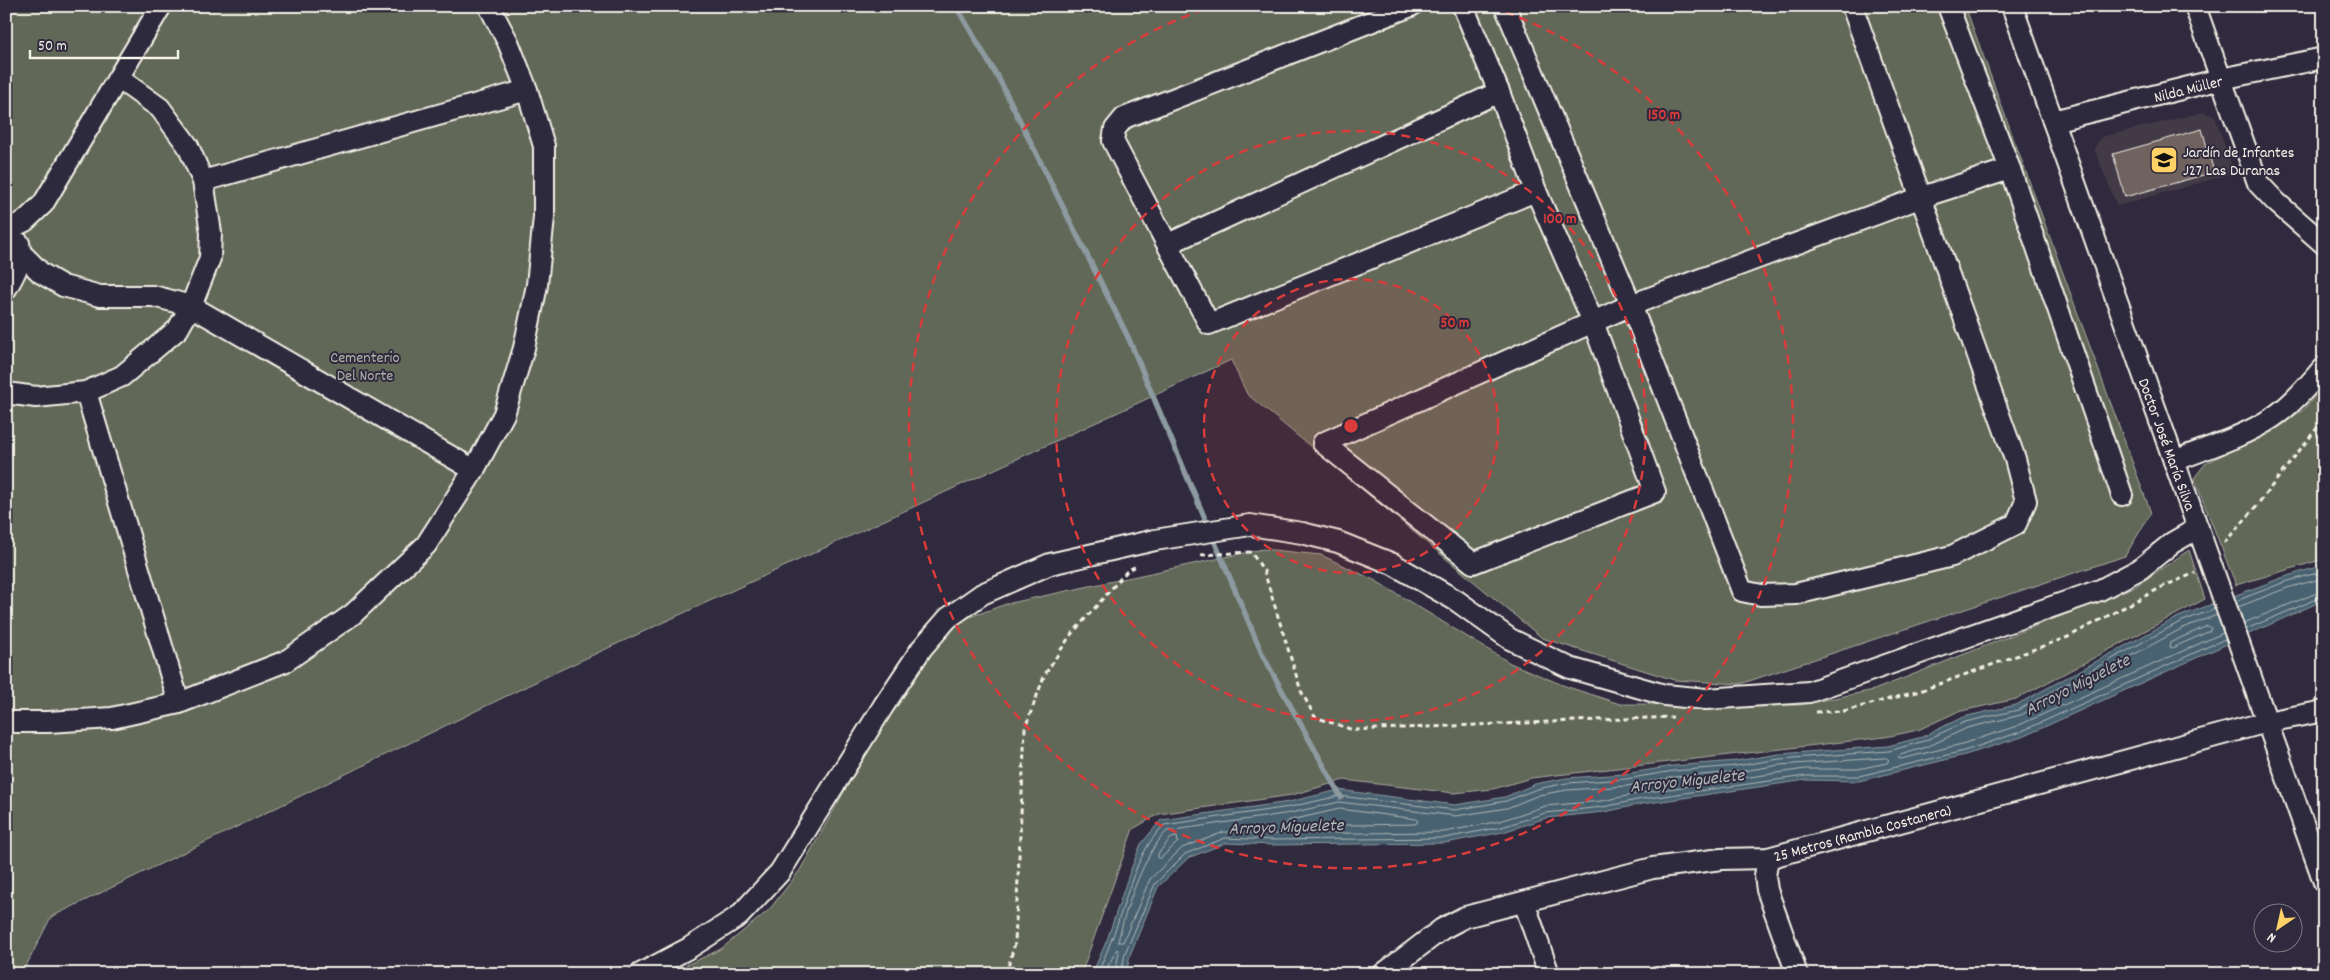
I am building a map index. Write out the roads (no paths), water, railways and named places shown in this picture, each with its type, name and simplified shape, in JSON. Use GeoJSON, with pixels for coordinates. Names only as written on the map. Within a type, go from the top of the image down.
{"type":"FeatureCollection","features":[{"type":"Feature","properties":{"kind":"street"},"geometry":{"type":"LineString","coordinates":[[6,289],[19,267],[21,253],[19,242],[7,226],[25,221],[43,204],[161,6]]}},
{"type":"Feature","properties":{"kind":"street"},"geometry":{"type":"LineString","coordinates":[[6,722],[48,722],[112,718],[179,703],[286,661],[354,614],[426,545],[474,470],[504,414],[524,348],[537,285],[544,217],[544,146],[527,90],[508,42],[489,6]]}},
{"type":"Feature","properties":{"kind":"street"},"geometry":{"type":"LineString","coordinates":[[1411,6],[1124,118],[1115,129],[1113,141],[1209,324],[1536,191]]}},
{"type":"Feature","properties":{"kind":"street"},"geometry":{"type":"LineString","coordinates":[[1464,6],[1500,92],[1536,191],[1593,322],[1655,492],[1473,563],[1323,443],[1548,342],[1593,322],[1631,305],[1922,197],[2010,169]]}},
{"type":"Feature","properties":{"kind":"street"},"geometry":{"type":"LineString","coordinates":[[1505,6],[1631,305],[1742,591],[1761,595],[1796,594],[1952,556],[2016,524],[2026,501],[2015,458],[1852,6]]}},
{"type":"Feature","properties":{"kind":"street"},"geometry":{"type":"LineString","coordinates":[[1948,6],[2010,169],[2122,495]]}},
{"type":"Feature","properties":{"kind":"street","name":"Doctor José María Silva"},"geometry":{"type":"LineString","coordinates":[[2012,6],[2324,882]]}},
{"type":"Feature","properties":{"kind":"street"},"geometry":{"type":"LineString","coordinates":[[2195,6],[2258,182],[2276,202],[2324,244]]}},
{"type":"Feature","properties":{"kind":"street","name":"Nilda Müller"},"geometry":{"type":"LineString","coordinates":[[2053,121],[2221,79],[2324,58]]}},
{"type":"Feature","properties":{"kind":"street"},"geometry":{"type":"LineString","coordinates":[[6,393],[36,397],[86,392],[122,376],[155,350],[178,328],[191,306],[210,258],[211,234],[204,181],[188,146],[160,108],[118,78]]}},
{"type":"Feature","properties":{"kind":"street"},"geometry":{"type":"LineString","coordinates":[[204,181],[527,90]]}},
{"type":"Feature","properties":{"kind":"street"},"geometry":{"type":"LineString","coordinates":[[1168,244],[1500,92]]}},
{"type":"Feature","properties":{"kind":"street"},"geometry":{"type":"LineString","coordinates":[[21,253],[41,274],[63,286],[100,296],[152,296],[191,306],[474,470]]}},
{"type":"Feature","properties":{"kind":"street"},"geometry":{"type":"LineString","coordinates":[[2174,461],[2272,418],[2294,401],[2324,367]]}},
{"type":"Feature","properties":{"kind":"street"},"geometry":{"type":"LineString","coordinates":[[86,392],[179,703]]}},
{"type":"Feature","properties":{"kind":"street"},"geometry":{"type":"LineString","coordinates":[[640,974],[689,948],[739,916],[780,872],[878,713],[922,648],[948,618],[982,594],[1050,564],[1155,540],[1250,525],[1302,533],[1338,542],[1393,564],[1457,601],[1510,639],[1570,668],[1665,695],[1706,698],[1809,692],[2100,590],[2140,569],[2172,542],[2198,528]]}},
{"type":"Feature","properties":{"kind":"street","name":"25 Metros (Rambla Costanera)"},"geometry":{"type":"LineString","coordinates":[[1382,974],[1442,929],[1465,917],[1654,868],[1721,859],[1768,858],[2266,722],[2324,711]]}},
{"type":"Feature","properties":{"kind":"street"},"geometry":{"type":"LineString","coordinates":[[1768,858],[1765,876],[1767,890],[1797,974]]}},
{"type":"Feature","properties":{"kind":"street"},"geometry":{"type":"LineString","coordinates":[[1524,902],[1550,974]]}},
{"type":"Feature","properties":{"kind":"water","name":"Arroyo Miguelete"},"geometry":{"type":"Polygon","coordinates":[[[2324,565],[2324,600],[2022,737],[1965,755],[1859,781],[1806,780],[1642,804],[1604,812],[1546,818],[1503,832],[1445,843],[1273,845],[1226,843],[1188,858],[1158,887],[1130,955],[1126,974],[1092,974],[1107,940],[1141,844],[1161,820],[1289,802],[1339,790],[1455,805],[1505,797],[1535,784],[1566,778],[1625,774],[1673,766],[1736,761],[1779,754],[1888,746],[1922,737],[1963,717],[2016,705],[2178,617],[2284,577],[2324,565]]]}},
{"type":"Feature","properties":{"kind":"waterway"},"geometry":{"type":"LineString","coordinates":[[956,6],[1001,83],[1128,337],[1263,656],[1341,797]]}},
{"type":"Feature","properties":{"kind":"place","name":"Jardín de Infantes J27 Las Duranas"},"geometry":{"type":"Point","coordinates":[2164,160]}},
{"type":"Feature","properties":{"kind":"park label","name":"Cementerio Del Norte"},"geometry":{"type":"Point","coordinates":[365,365]}}]}
